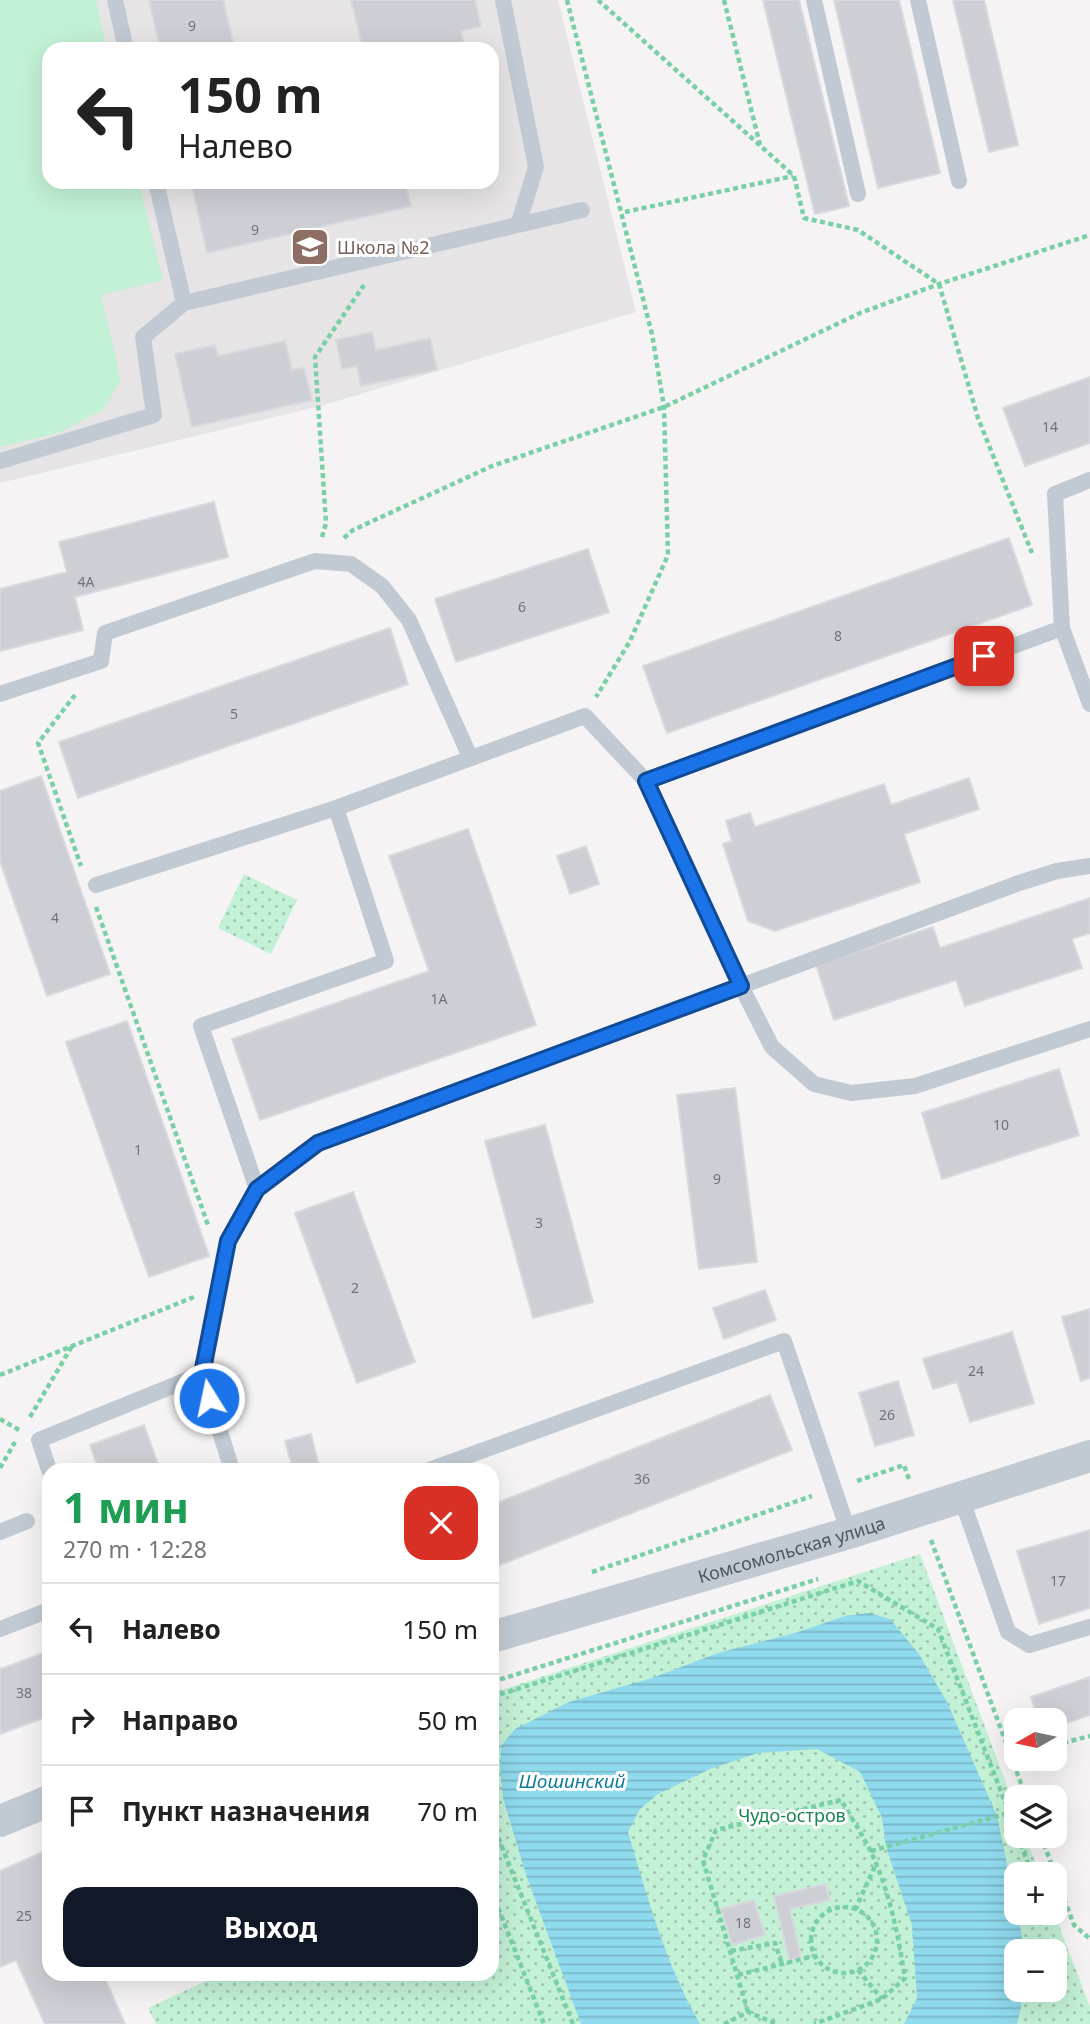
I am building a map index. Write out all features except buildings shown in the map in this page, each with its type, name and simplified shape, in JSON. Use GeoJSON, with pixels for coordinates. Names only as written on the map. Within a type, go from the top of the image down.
{"type":"FeatureCollection","features":[{"type":"Feature","properties":{"kind":"street","name":"Комсомольская улица"},"geometry":{"type":"LineString","coordinates":[[499,1635],[849,1533],[1090,1456]]}},
{"type":"Feature","properties":{"kind":"street"},"geometry":{"type":"LineString","coordinates":[[0,1821],[42,1808]]}},
{"type":"Feature","properties":{"kind":"lane"},"geometry":{"type":"LineString","coordinates":[[115,0],[124,42]]}},
{"type":"Feature","properties":{"kind":"lane"},"geometry":{"type":"LineString","coordinates":[[503,0],[536,167],[518,225]]}},
{"type":"Feature","properties":{"kind":"lane"},"geometry":{"type":"LineString","coordinates":[[814,0],[858,194]]}},
{"type":"Feature","properties":{"kind":"lane"},"geometry":{"type":"LineString","coordinates":[[918,0],[959,181]]}},
{"type":"Feature","properties":{"kind":"lane"},"geometry":{"type":"LineString","coordinates":[[158,189],[184,303]]}},
{"type":"Feature","properties":{"kind":"lane"},"geometry":{"type":"LineString","coordinates":[[0,461],[154,415],[143,337],[184,303],[582,211]]}},
{"type":"Feature","properties":{"kind":"lane"},"geometry":{"type":"LineString","coordinates":[[1090,480],[1055,494],[1062,628],[1090,704]]}},
{"type":"Feature","properties":{"kind":"lane"},"geometry":{"type":"LineString","coordinates":[[0,694],[101,661],[104,633],[315,561],[351,564],[382,586],[409,620],[470,757]]}},
{"type":"Feature","properties":{"kind":"lane"},"geometry":{"type":"LineString","coordinates":[[646,781],[1062,628]]}},
{"type":"Feature","properties":{"kind":"lane"},"geometry":{"type":"LineString","coordinates":[[95,893],[585,716],[646,781],[741,986],[772,1046],[814,1084],[851,1093],[915,1086],[1090,1029]]}},
{"type":"Feature","properties":{"kind":"lane"},"geometry":{"type":"LineString","coordinates":[[257,1189],[201,1026],[386,961],[336,808]]}},
{"type":"Feature","properties":{"kind":"lane"},"geometry":{"type":"LineString","coordinates":[[230,1463],[202,1374],[228,1241],[257,1189],[318,1143],[1019,883],[1057,871],[1090,866]]}},
{"type":"Feature","properties":{"kind":"lane"},"geometry":{"type":"LineString","coordinates":[[448,1463],[784,1341],[849,1533]]}},
{"type":"Feature","properties":{"kind":"lane"},"geometry":{"type":"LineString","coordinates":[[46,1463],[38,1440],[202,1374]]}},
{"type":"Feature","properties":{"kind":"lane"},"geometry":{"type":"LineString","coordinates":[[961,1497],[1008,1632],[1029,1645],[1090,1627]]}},
{"type":"Feature","properties":{"kind":"lane"},"geometry":{"type":"LineString","coordinates":[[0,1532],[27,1521]]}},
{"type":"Feature","properties":{"kind":"lane"},"geometry":{"type":"LineString","coordinates":[[0,1629],[42,1613]]}},
{"type":"Feature","properties":{"kind":"path"},"geometry":{"type":"LineString","coordinates":[[567,0],[652,334],[664,407],[667,555],[630,641],[585,716]]}},
{"type":"Feature","properties":{"kind":"path"},"geometry":{"type":"LineString","coordinates":[[598,0],[794,176],[804,218],[858,230],[939,284],[978,418],[1032,554]]}},
{"type":"Feature","properties":{"kind":"path"},"geometry":{"type":"LineString","coordinates":[[724,0],[760,145]]}},
{"type":"Feature","properties":{"kind":"path"},"geometry":{"type":"LineString","coordinates":[[625,212],[794,176]]}},
{"type":"Feature","properties":{"kind":"path"},"geometry":{"type":"LineString","coordinates":[[315,561],[353,530],[492,466],[664,407],[860,313],[1090,235]]}},
{"type":"Feature","properties":{"kind":"path"},"geometry":{"type":"LineString","coordinates":[[315,561],[326,523],[315,357],[383,257]]}},
{"type":"Feature","properties":{"kind":"path"},"geometry":{"type":"LineString","coordinates":[[84,874],[38,743],[101,661]]}},
{"type":"Feature","properties":{"kind":"path"},"geometry":{"type":"LineString","coordinates":[[95,893],[223,1267]]}},
{"type":"Feature","properties":{"kind":"path"},"geometry":{"type":"LineString","coordinates":[[0,1375],[219,1288]]}},
{"type":"Feature","properties":{"kind":"path"},"geometry":{"type":"LineString","coordinates":[[0,1468],[73,1346]]}},
{"type":"Feature","properties":{"kind":"path"},"geometry":{"type":"LineString","coordinates":[[499,1680],[825,1576]]}},
{"type":"Feature","properties":{"kind":"path"},"geometry":{"type":"LineString","coordinates":[[499,1694],[859,1581],[938,1629],[1004,1800]]}},
{"type":"Feature","properties":{"kind":"path"},"geometry":{"type":"LineString","coordinates":[[1068,1741],[1090,1735]]}},
{"type":"Feature","properties":{"kind":"path"},"geometry":{"type":"LineString","coordinates":[[748,2012],[703,1860],[716,1830],[841,1800],[871,1851],[886,1889],[898,1933],[905,1978],[882,2000],[817,2023]]}},
{"type":"Feature","properties":{"kind":"path"},"geometry":{"type":"LineString","coordinates":[[871,1851],[1004,1814]]}},
{"type":"Feature","properties":{"kind":"path"},"geometry":{"type":"LineString","coordinates":[[499,1839],[573,2024]]}},
{"type":"Feature","properties":{"kind":"path"},"geometry":{"type":"LineString","coordinates":[[855,1910],[876,1864]]}},
{"type":"Feature","properties":{"kind":"path"},"geometry":{"type":"LineString","coordinates":[[1067,1906],[1074,1925],[1090,1939]]}},
{"type":"Feature","properties":{"kind":"path"},"geometry":{"type":"LineString","coordinates":[[844,1907],[855,1910],[865,1915],[872,1924],[877,1938],[875,1949],[870,1960],[858,1970],[836,1972],[821,1965],[814,1956],[811,1933],[823,1915],[833,1909],[844,1907]]}},
{"type":"Feature","properties":{"kind":"path"},"geometry":{"type":"LineString","coordinates":[[499,1910],[544,2024]]}},
{"type":"Feature","properties":{"kind":"path"},"geometry":{"type":"LineString","coordinates":[[731,1951],[775,1943],[782,1964]]}},
{"type":"Feature","properties":{"kind":"path"},"geometry":{"type":"LineString","coordinates":[[737,1975],[814,1956]]}},
{"type":"Feature","properties":{"kind":"path"},"geometry":{"type":"LineString","coordinates":[[858,1970],[882,2000]]}},
{"type":"Feature","properties":{"kind":"path"},"geometry":{"type":"LineString","coordinates":[[724,2024],[748,2012],[777,2024]]}},
{"type":"Feature","properties":{"kind":"shaded area","name":"Школа №2"},"geometry":{"type":"Polygon","coordinates":[[[0,0],[558,0],[636,312],[317,407],[0,483],[0,0]]]}},
{"type":"Feature","properties":{"kind":"green space"},"geometry":{"type":"Polygon","coordinates":[[[0,0],[96,0],[105,42],[42,42],[42,189],[141,189],[163,280],[101,295],[121,380],[104,409],[61,432],[0,447],[0,0]]]}},
{"type":"Feature","properties":{"kind":"green space"},"geometry":{"type":"Polygon","coordinates":[[[244,874],[297,900],[271,954],[218,928],[244,874]]]}},
{"type":"Feature","properties":{"kind":"green space","name":"Чудо-остров"},"geometry":{"type":"Polygon","coordinates":[[[920,1554],[1007,1785],[1004,1785],[1004,1848],[1030,1848],[1035,1862],[1004,1862],[1004,1925],[1059,1925],[1064,1939],[1004,1939],[1004,2002],[1067,2002],[1067,1947],[1090,2007],[1090,2024],[156,2024],[148,2008],[206,1981],[499,1981],[499,1691],[920,1554]]]}},
{"type":"Feature","properties":{"kind":"water","name":"Шошинский"},"geometry":{"type":"Polygon","coordinates":[[[869,1613],[890,1619],[919,1654],[947,1702],[997,1816],[1007,1862],[1004,1862],[1004,1925],[1020,1925],[1022,1936],[1022,1939],[1004,1939],[1004,2002],[1021,2002],[1017,2024],[904,2024],[917,1998],[912,1925],[886,1847],[882,1818],[860,1772],[817,1749],[758,1753],[710,1769],[658,1794],[640,1809],[628,1832],[667,1954],[700,2024],[581,2024],[526,1875],[503,1798],[501,1746],[515,1729],[569,1702],[652,1678],[718,1653],[795,1633],[845,1616],[869,1613]]]}},
{"type":"Feature","properties":{"kind":"place","name":"Школа №2"},"geometry":{"type":"Point","coordinates":[310,247]}},
{"type":"Feature","properties":{"kind":"route"},"geometry":{"type":"LineString","coordinates":[[209,1398],[202,1374],[228,1241],[257,1189],[318,1143],[741,986],[646,781],[984,656]]}}]}
